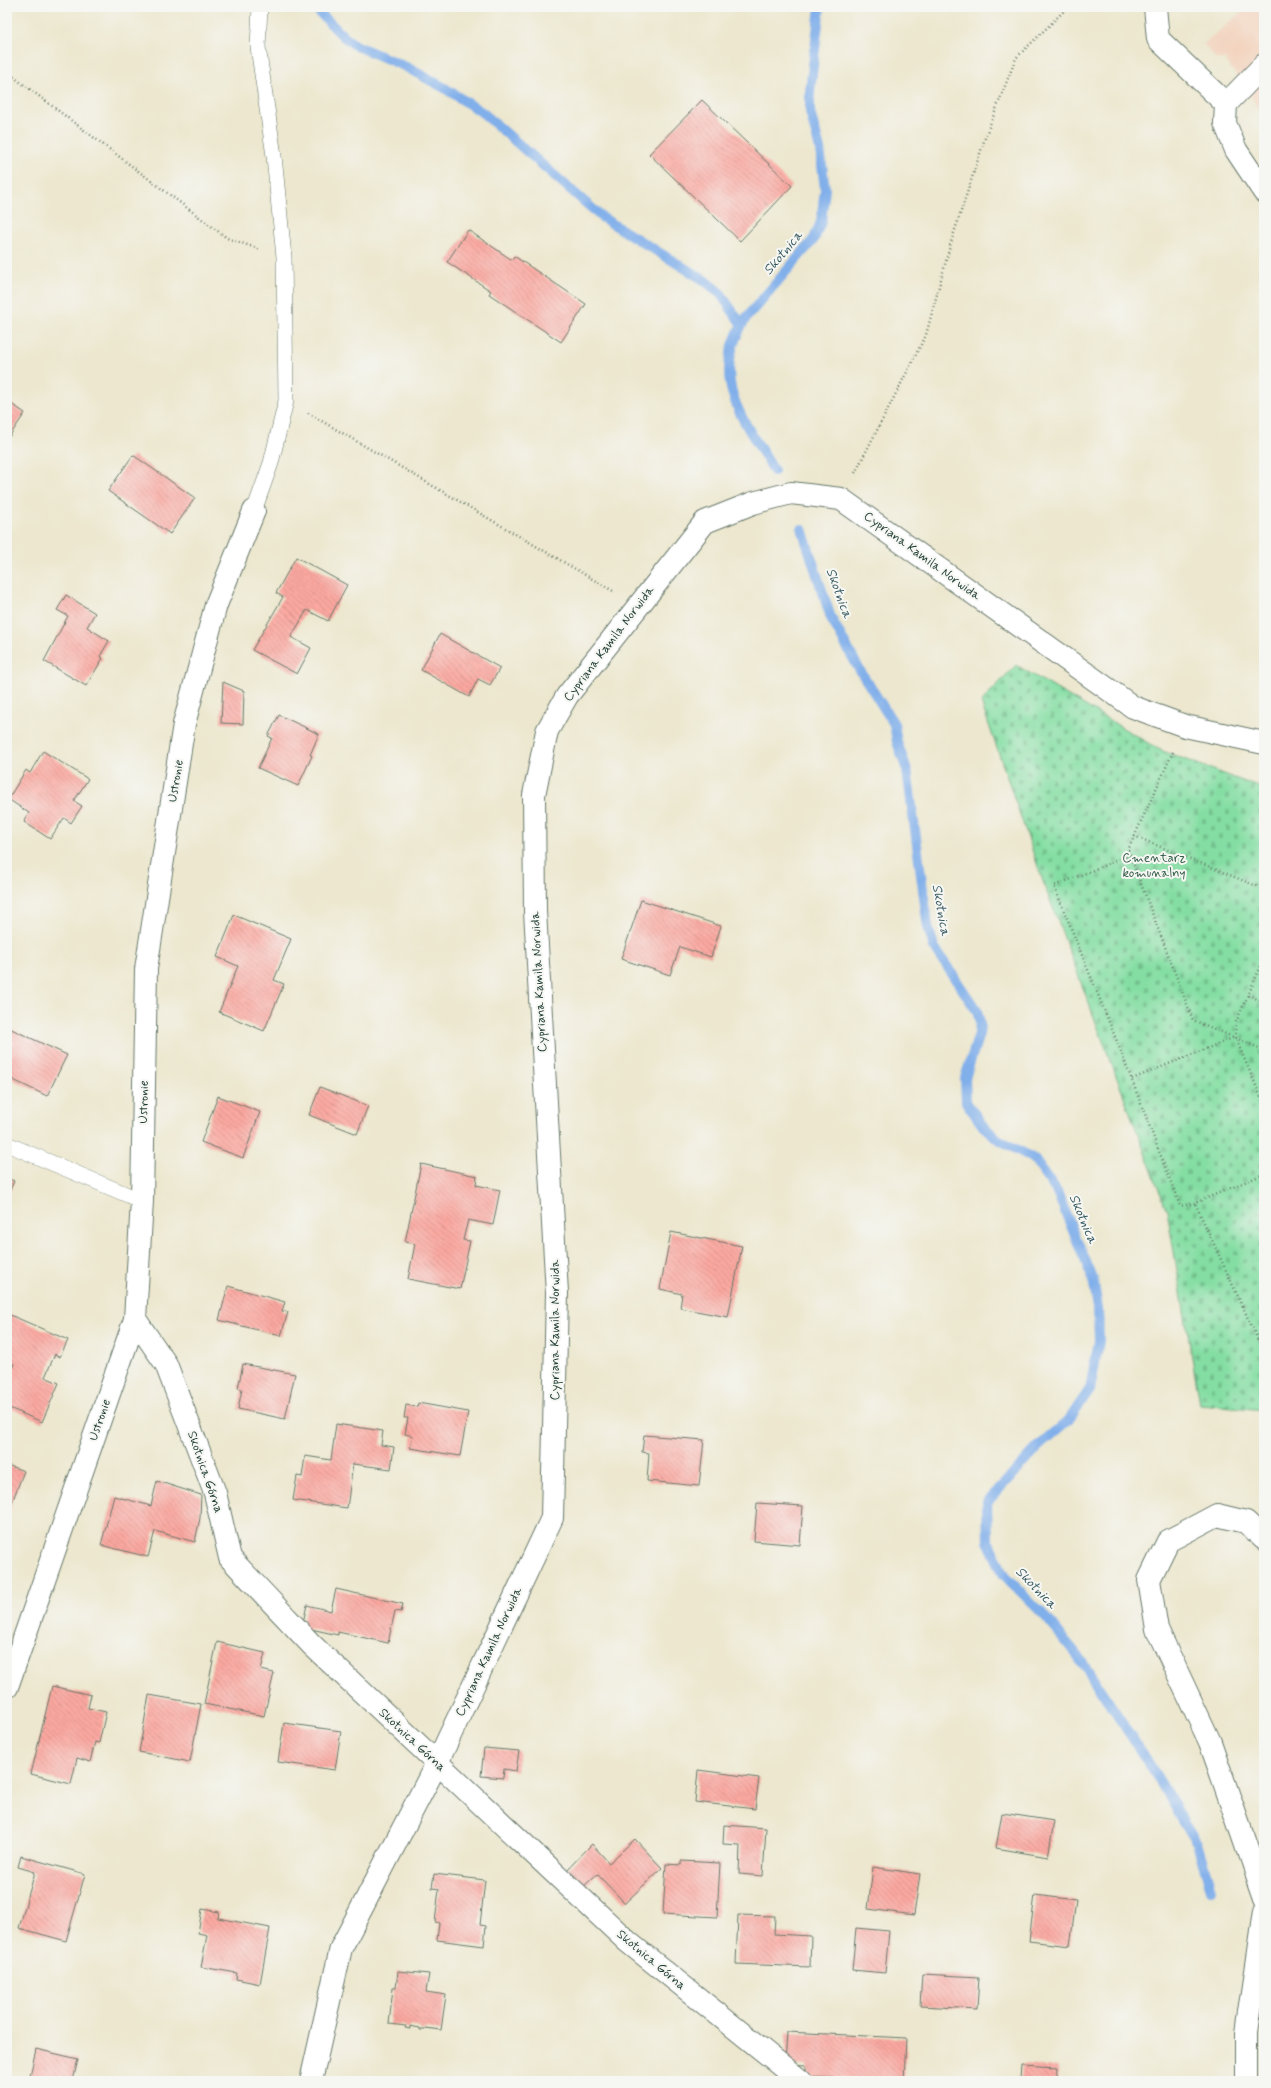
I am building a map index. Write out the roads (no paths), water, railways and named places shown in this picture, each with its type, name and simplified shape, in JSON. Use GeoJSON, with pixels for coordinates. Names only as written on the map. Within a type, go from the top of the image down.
{"type":"FeatureCollection","features":[{"type":"Feature","properties":{"kind":"street"},"geometry":{"type":"LineString","coordinates":[[1155,7],[1158,39],[1226,104]]}},
{"type":"Feature","properties":{"kind":"street"},"geometry":{"type":"LineString","coordinates":[[1264,65],[1226,104],[1225,124],[1236,150],[1264,192]]}},
{"type":"Feature","properties":{"kind":"street","name":"Cypriana Kamila Norwida"},"geometry":{"type":"LineString","coordinates":[[311,2081],[341,1948],[437,1763],[552,1518],[557,1292],[535,911],[534,795],[548,731],[567,696],[705,522],[753,503],[791,493],[841,498],[1133,707],[1185,726],[1264,743]]}},
{"type":"Feature","properties":{"kind":"street","name":"Ustronie"},"geometry":{"type":"LineString","coordinates":[[7,1687],[135,1319],[142,1201],[146,969],[183,732],[216,605],[254,511]]}},
{"type":"Feature","properties":{"kind":"street","name":"Skotnica Górna"},"geometry":{"type":"LineString","coordinates":[[135,1319],[166,1364],[215,1493],[230,1558],[312,1645],[628,1942],[801,2081]]}},
{"type":"Feature","properties":{"kind":"street"},"geometry":{"type":"LineString","coordinates":[[1264,1539],[1246,1522],[1218,1515],[1168,1541],[1149,1580],[1157,1629],[1210,1742],[1264,1897]]}},
{"type":"Feature","properties":{"kind":"street"},"geometry":{"type":"LineString","coordinates":[[1246,2081],[1246,2033],[1264,1910]]}},
{"type":"Feature","properties":{"kind":"lane"},"geometry":{"type":"LineString","coordinates":[[254,511],[271,463],[286,401],[284,257],[274,156],[258,47],[260,7]]}},
{"type":"Feature","properties":{"kind":"lane"},"geometry":{"type":"LineString","coordinates":[[7,1144],[142,1201]]}},
{"type":"Feature","properties":{"kind":"waterway"},"geometry":{"type":"LineString","coordinates":[[314,7],[344,37],[355,45],[406,67],[443,87],[483,113],[603,218],[704,280],[720,293],[742,325]]}},
{"type":"Feature","properties":{"kind":"waterway","name":"Skotnica"},"geometry":{"type":"LineString","coordinates":[[774,471],[741,416],[734,398],[730,380],[730,361],[735,340],[746,318],[814,239],[821,222],[825,189],[820,149],[810,112],[810,91],[820,7]]}},
{"type":"Feature","properties":{"kind":"waterway","name":"Skotnica"},"geometry":{"type":"LineString","coordinates":[[802,529],[831,618],[859,669],[894,724],[897,742],[907,770],[928,927],[934,947],[977,1011],[980,1022],[979,1034],[965,1078],[966,1102],[983,1126],[998,1139],[1034,1159],[1057,1192],[1093,1279],[1098,1308],[1099,1341],[1090,1389],[1068,1421],[1039,1446],[987,1502],[988,1541],[1004,1575],[1045,1616],[1078,1656],[1145,1757],[1197,1843],[1211,1890]]}},
{"type":"Feature","properties":{"kind":"park label","name":"Cmentarz komunalny"},"geometry":{"type":"Point","coordinates":[1154,866]}}]}
